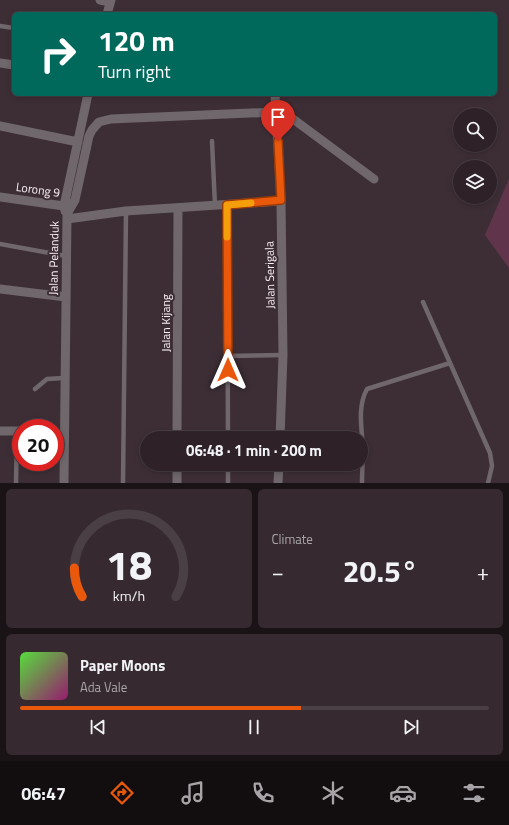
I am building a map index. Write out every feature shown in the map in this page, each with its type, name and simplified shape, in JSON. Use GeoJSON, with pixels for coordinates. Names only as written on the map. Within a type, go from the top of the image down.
{"type":"FeatureCollection","features":[{"type":"Feature","properties":{"kind":"street"},"geometry":{"type":"LineString","coordinates":[[100,0],[110,1],[107,12]]}},
{"type":"Feature","properties":{"kind":"street"},"geometry":{"type":"LineString","coordinates":[[0,63],[12,65]]}},
{"type":"Feature","properties":{"kind":"street"},"geometry":{"type":"LineString","coordinates":[[66,213],[88,96]]}},
{"type":"Feature","properties":{"kind":"street","name":"Jalan Serigala"},"geometry":{"type":"LineString","coordinates":[[275,96],[281,200],[283,355],[280,431]]}},
{"type":"Feature","properties":{"kind":"street","name":"Jalan Pelanduk"},"geometry":{"type":"LineString","coordinates":[[60,419],[64,378],[66,213],[75,200],[90,136],[92,130],[99,122],[111,119],[276,112],[293,119],[374,179]]}},
{"type":"Feature","properties":{"kind":"street"},"geometry":{"type":"LineString","coordinates":[[0,126],[78,142]]}},
{"type":"Feature","properties":{"kind":"street","name":"Lorong 9"},"geometry":{"type":"LineString","coordinates":[[0,197],[66,213],[215,206],[281,200]]}},
{"type":"Feature","properties":{"kind":"street","name":"Jalan Kijang"},"geometry":{"type":"LineString","coordinates":[[177,431],[178,208]]}},
{"type":"Feature","properties":{"kind":"street"},"geometry":{"type":"LineString","coordinates":[[0,289],[66,297]]}},
{"type":"Feature","properties":{"kind":"street"},"geometry":{"type":"LineString","coordinates":[[0,431],[12,431]]}},
{"type":"Feature","properties":{"kind":"street","name":"Jalan Pelanduk"},"geometry":{"type":"LineString","coordinates":[[63,471],[64,483]]}},
{"type":"Feature","properties":{"kind":"street"},"geometry":{"type":"LineString","coordinates":[[177,471],[177,483]]}},
{"type":"Feature","properties":{"kind":"street"},"geometry":{"type":"LineString","coordinates":[[278,483],[279,471]]}},
{"type":"Feature","properties":{"kind":"lane"},"geometry":{"type":"LineString","coordinates":[[0,26],[12,28]]}},
{"type":"Feature","properties":{"kind":"lane"},"geometry":{"type":"LineString","coordinates":[[212,141],[215,206]]}},
{"type":"Feature","properties":{"kind":"lane"},"geometry":{"type":"LineString","coordinates":[[227,205],[228,431]]}},
{"type":"Feature","properties":{"kind":"lane"},"geometry":{"type":"LineString","coordinates":[[123,483],[126,211]]}},
{"type":"Feature","properties":{"kind":"lane"},"geometry":{"type":"LineString","coordinates":[[0,244],[66,256]]}},
{"type":"Feature","properties":{"kind":"lane"},"geometry":{"type":"LineString","coordinates":[[423,302],[490,453],[492,466],[488,483]]}},
{"type":"Feature","properties":{"kind":"lane"},"geometry":{"type":"LineString","coordinates":[[228,356],[283,355]]}},
{"type":"Feature","properties":{"kind":"lane"},"geometry":{"type":"LineString","coordinates":[[362,483],[363,450],[361,416],[364,395],[368,390],[450,363]]}},
{"type":"Feature","properties":{"kind":"lane"},"geometry":{"type":"LineString","coordinates":[[35,389],[48,379],[64,378]]}},
{"type":"Feature","properties":{"kind":"lane"},"geometry":{"type":"LineString","coordinates":[[16,483],[17,471]]}},
{"type":"Feature","properties":{"kind":"lane"},"geometry":{"type":"LineString","coordinates":[[228,471],[228,483]]}},
{"type":"Feature","properties":{"kind":"shaded area"},"geometry":{"type":"Polygon","coordinates":[[[509,179],[509,268],[485,235],[509,179]]]}},
{"type":"Feature","properties":{"kind":"slow traffic"},"geometry":{"type":"LineString","coordinates":[[227,237],[227,205],[251,203]]}},
{"type":"Feature","properties":{"kind":"route"},"geometry":{"type":"LineString","coordinates":[[228,370],[227,205],[281,200],[278,141]]}}]}
